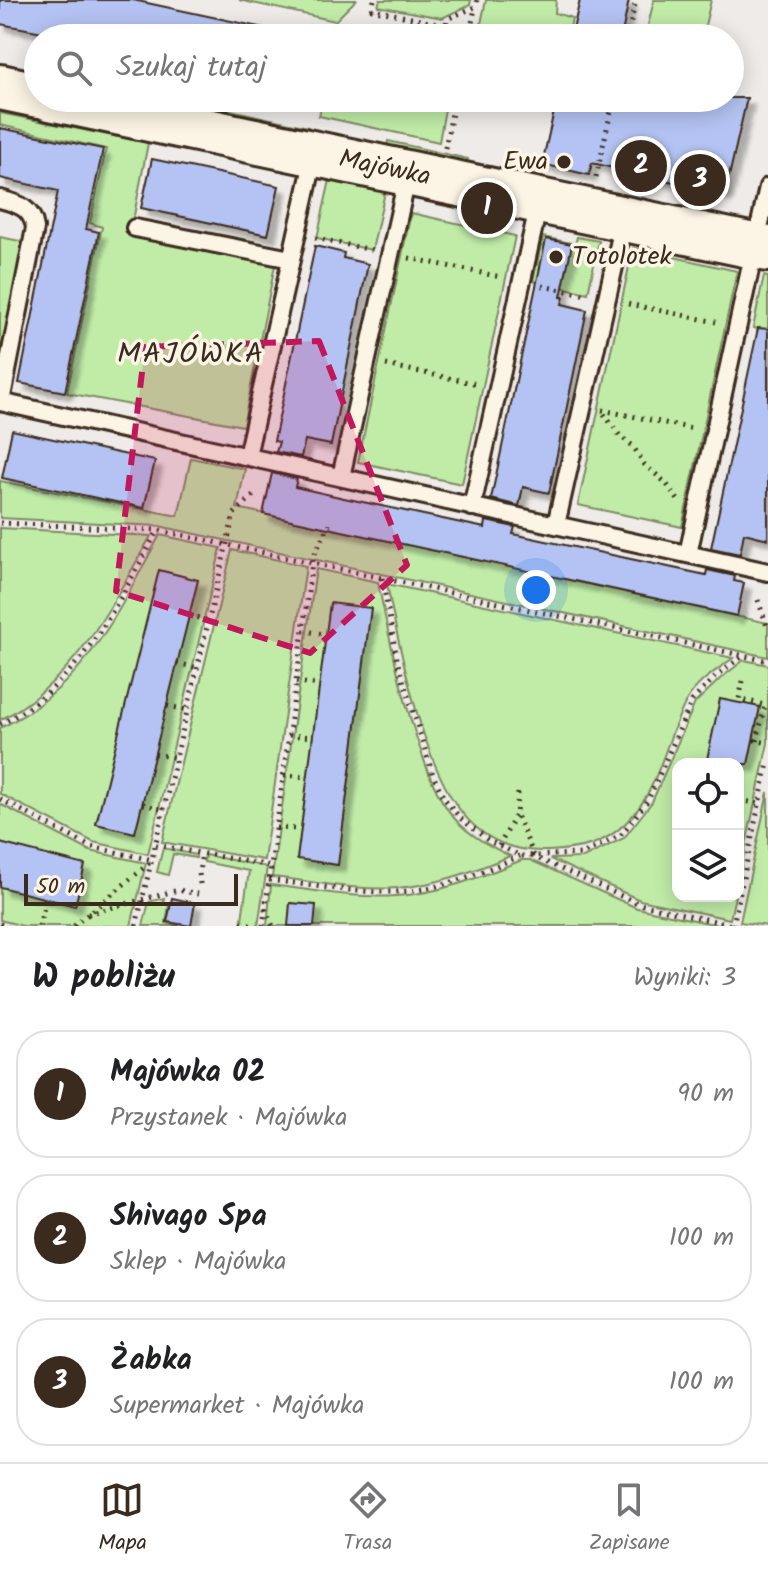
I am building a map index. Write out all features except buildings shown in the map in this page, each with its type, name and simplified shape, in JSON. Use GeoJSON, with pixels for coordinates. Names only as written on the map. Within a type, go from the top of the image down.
{"type":"FeatureCollection","features":[{"type":"Feature","properties":{"kind":"street"},"geometry":{"type":"LineString","coordinates":[[0,87],[24,92]]}},
{"type":"Feature","properties":{"kind":"street","name":"Majówka"},"geometry":{"type":"LineString","coordinates":[[117,112],[762,248]]}},
{"type":"Feature","properties":{"kind":"lane"},"geometry":{"type":"LineString","coordinates":[[247,456],[315,153]]}},
{"type":"Feature","properties":{"kind":"lane"},"geometry":{"type":"LineString","coordinates":[[341,477],[409,174]]}},
{"type":"Feature","properties":{"kind":"lane"},"geometry":{"type":"LineString","coordinates":[[688,554],[714,433],[762,248],[768,187]]}},
{"type":"Feature","properties":{"kind":"lane"},"geometry":{"type":"LineString","coordinates":[[0,199],[27,209],[33,216],[35,228],[0,402],[768,572]]}},
{"type":"Feature","properties":{"kind":"lane"},"geometry":{"type":"LineString","coordinates":[[472,507],[540,201]]}},
{"type":"Feature","properties":{"kind":"lane"},"geometry":{"type":"LineString","coordinates":[[556,525],[591,407],[624,219]]}},
{"type":"Feature","properties":{"kind":"lane"},"geometry":{"type":"LineString","coordinates":[[135,228],[291,259]]}},
{"type":"Feature","properties":{"kind":"path"},"geometry":{"type":"LineString","coordinates":[[374,0],[372,9],[437,24]]}},
{"type":"Feature","properties":{"kind":"path"},"geometry":{"type":"LineString","coordinates":[[630,24],[636,0]]}},
{"type":"Feature","properties":{"kind":"path"},"geometry":{"type":"LineString","coordinates":[[446,24],[447,19],[476,4]]}},
{"type":"Feature","properties":{"kind":"path"},"geometry":{"type":"LineString","coordinates":[[472,24],[476,4]]}},
{"type":"Feature","properties":{"kind":"path"},"geometry":{"type":"LineString","coordinates":[[444,149],[452,112]]}},
{"type":"Feature","properties":{"kind":"path"},"geometry":{"type":"LineString","coordinates":[[595,182],[611,112]]}},
{"type":"Feature","properties":{"kind":"path"},"geometry":{"type":"LineString","coordinates":[[367,361],[498,388]]}},
{"type":"Feature","properties":{"kind":"path"},"geometry":{"type":"LineString","coordinates":[[591,407],[714,433]]}},
{"type":"Feature","properties":{"kind":"path"},"geometry":{"type":"LineString","coordinates":[[591,407],[633,446],[644,464],[666,483],[694,523]]}},
{"type":"Feature","properties":{"kind":"path"},"geometry":{"type":"LineString","coordinates":[[136,926],[234,514],[255,494]]}},
{"type":"Feature","properties":{"kind":"path"},"geometry":{"type":"LineString","coordinates":[[0,523],[158,530],[768,661]]}},
{"type":"Feature","properties":{"kind":"path"},"geometry":{"type":"LineString","coordinates":[[263,926],[312,563],[330,524]]}},
{"type":"Feature","properties":{"kind":"path"},"geometry":{"type":"LineString","coordinates":[[0,724],[21,714],[69,675],[103,628],[158,530]]}},
{"type":"Feature","properties":{"kind":"path"},"geometry":{"type":"LineString","coordinates":[[382,578],[398,664],[433,775],[444,798],[460,818],[489,841],[521,856]]}},
{"type":"Feature","properties":{"kind":"path"},"geometry":{"type":"LineString","coordinates":[[758,600],[768,629]]}},
{"type":"Feature","properties":{"kind":"path"},"geometry":{"type":"LineString","coordinates":[[189,615],[209,621]]}},
{"type":"Feature","properties":{"kind":"path"},"geometry":{"type":"LineString","coordinates":[[303,631],[325,634]]}},
{"type":"Feature","properties":{"kind":"path"},"geometry":{"type":"LineString","coordinates":[[269,880],[357,891],[397,892],[466,879],[521,856],[582,854],[621,835],[648,800],[692,701],[718,674],[743,656]]}},
{"type":"Feature","properties":{"kind":"path"},"geometry":{"type":"LineString","coordinates":[[177,663],[198,668]]}},
{"type":"Feature","properties":{"kind":"path"},"geometry":{"type":"LineString","coordinates":[[743,681],[739,699],[766,705],[755,741],[768,743]]}},
{"type":"Feature","properties":{"kind":"path"},"geometry":{"type":"LineString","coordinates":[[296,682],[319,685]]}},
{"type":"Feature","properties":{"kind":"path"},"geometry":{"type":"LineString","coordinates":[[167,706],[188,710]]}},
{"type":"Feature","properties":{"kind":"path"},"geometry":{"type":"LineString","coordinates":[[289,735],[313,737]]}},
{"type":"Feature","properties":{"kind":"path"},"geometry":{"type":"LineString","coordinates":[[155,754],[177,758]]}},
{"type":"Feature","properties":{"kind":"path"},"geometry":{"type":"LineString","coordinates":[[516,814],[533,856],[639,904],[734,925],[768,763]]}},
{"type":"Feature","properties":{"kind":"path"},"geometry":{"type":"LineString","coordinates":[[284,775],[308,777]]}},
{"type":"Feature","properties":{"kind":"path"},"geometry":{"type":"LineString","coordinates":[[499,846],[516,814],[518,793]]}},
{"type":"Feature","properties":{"kind":"path"},"geometry":{"type":"LineString","coordinates":[[0,799],[91,847],[153,860]]}},
{"type":"Feature","properties":{"kind":"path"},"geometry":{"type":"LineString","coordinates":[[744,801],[759,804]]}},
{"type":"Feature","properties":{"kind":"path"},"geometry":{"type":"LineString","coordinates":[[143,804],[165,810]]}},
{"type":"Feature","properties":{"kind":"path"},"geometry":{"type":"LineString","coordinates":[[276,828],[301,829]]}},
{"type":"Feature","properties":{"kind":"path"},"geometry":{"type":"LineString","coordinates":[[156,845],[271,866]]}},
{"type":"Feature","properties":{"kind":"path"},"geometry":{"type":"LineString","coordinates":[[200,884],[202,853]]}},
{"type":"Feature","properties":{"kind":"path"},"geometry":{"type":"LineString","coordinates":[[74,926],[153,860]]}},
{"type":"Feature","properties":{"kind":"path"},"geometry":{"type":"LineString","coordinates":[[88,914],[178,890],[198,894]]}},
{"type":"Feature","properties":{"kind":"path"},"geometry":{"type":"LineString","coordinates":[[39,926],[46,899]]}},
{"type":"Feature","properties":{"kind":"path"},"geometry":{"type":"LineString","coordinates":[[265,909],[273,926]]}},
{"type":"Feature","properties":{"kind":"path"},"geometry":{"type":"LineString","coordinates":[[241,922],[255,926]]}},
{"type":"Feature","properties":{"kind":"path"},"geometry":{"type":"LineString","coordinates":[[0,924],[8,926]]}},
{"type":"Feature","properties":{"kind":"highlighted area"},"geometry":{"type":"Polygon","coordinates":[[[319,341],[407,565],[310,653],[116,591],[145,347],[319,341]]]}},
{"type":"Feature","properties":{"kind":"green space"},"geometry":{"type":"Polygon","coordinates":[[[239,0],[356,0],[335,21],[239,0]]]}},
{"type":"Feature","properties":{"kind":"green space"},"geometry":{"type":"Polygon","coordinates":[[[380,0],[471,0],[470,5],[442,18],[378,6],[380,0]]]}},
{"type":"Feature","properties":{"kind":"green space"},"geometry":{"type":"Polygon","coordinates":[[[486,0],[556,0],[555,13],[572,18],[571,24],[481,24],[486,0]]]}},
{"type":"Feature","properties":{"kind":"green space"},"geometry":{"type":"Polygon","coordinates":[[[654,0],[711,0],[705,24],[648,24],[654,0]]]}},
{"type":"Feature","properties":{"kind":"green space"},"geometry":{"type":"Polygon","coordinates":[[[202,112],[240,112],[308,127],[306,134],[202,112]]]}},
{"type":"Feature","properties":{"kind":"green space"},"geometry":{"type":"Polygon","coordinates":[[[320,112],[444,112],[439,142],[319,116],[320,112]]]}},
{"type":"Feature","properties":{"kind":"green space"},"geometry":{"type":"Polygon","coordinates":[[[0,113],[148,143],[131,231],[276,260],[243,426],[67,393],[102,227],[90,223],[106,149],[0,125],[0,113]]]}},
{"type":"Feature","properties":{"kind":"green space"},"geometry":{"type":"Polygon","coordinates":[[[388,141],[468,159],[466,169],[386,151],[388,141]]]}},
{"type":"Feature","properties":{"kind":"green space"},"geometry":{"type":"Polygon","coordinates":[[[330,180],[385,192],[372,250],[317,238],[330,180]]]}},
{"type":"Feature","properties":{"kind":"green space"},"geometry":{"type":"Polygon","coordinates":[[[411,213],[515,236],[462,484],[358,462],[411,213]]]}},
{"type":"Feature","properties":{"kind":"green space"},"geometry":{"type":"Polygon","coordinates":[[[0,237],[25,242],[0,373],[0,237]]]}},
{"type":"Feature","properties":{"kind":"green space"},"geometry":{"type":"Polygon","coordinates":[[[543,237],[575,244],[577,237],[599,241],[588,293],[533,281],[543,237]]]}},
{"type":"Feature","properties":{"kind":"green space"},"geometry":{"type":"Polygon","coordinates":[[[633,248],[737,271],[682,527],[578,505],[633,248]]]}},
{"type":"Feature","properties":{"kind":"green space"},"geometry":{"type":"Polygon","coordinates":[[[764,276],[768,277],[768,331],[753,328],[764,276]]]}},
{"type":"Feature","properties":{"kind":"green space"},"geometry":{"type":"Polygon","coordinates":[[[191,458],[245,469],[237,508],[768,623],[768,657],[159,526],[0,518],[0,481],[178,516],[191,458]]]}},
{"type":"Feature","properties":{"kind":"green space"},"geometry":{"type":"Polygon","coordinates":[[[0,528],[151,536],[89,640],[50,685],[0,720],[0,528]]]}},
{"type":"Feature","properties":{"kind":"green space"},"geometry":{"type":"Polygon","coordinates":[[[160,535],[221,548],[148,854],[93,842],[0,794],[0,728],[30,711],[77,670],[113,620],[160,535]]]}},
{"type":"Feature","properties":{"kind":"green space"},"geometry":{"type":"Polygon","coordinates":[[[232,550],[306,566],[264,860],[162,842],[232,550]]]}},
{"type":"Feature","properties":{"kind":"green space"},"geometry":{"type":"Polygon","coordinates":[[[316,569],[378,582],[404,698],[436,790],[461,825],[510,856],[455,876],[397,888],[350,887],[272,877],[316,569]]]}},
{"type":"Feature","properties":{"kind":"green space"},"geometry":{"type":"Polygon","coordinates":[[[387,584],[733,658],[703,681],[688,698],[651,787],[625,824],[596,843],[574,849],[521,849],[498,842],[479,830],[463,814],[439,773],[411,691],[387,584]]]}},
{"type":"Feature","properties":{"kind":"green space"},"geometry":{"type":"Polygon","coordinates":[[[744,660],[768,665],[768,743],[744,853],[744,758],[672,758],[672,902],[734,902],[730,919],[640,900],[550,859],[583,858],[624,838],[652,802],[695,703],[744,660]]]}},
{"type":"Feature","properties":{"kind":"green space"},"geometry":{"type":"Polygon","coordinates":[[[768,792],[768,926],[740,922],[768,792]]]}},
{"type":"Feature","properties":{"kind":"green space"},"geometry":{"type":"Polygon","coordinates":[[[0,804],[90,851],[146,863],[131,926],[23,926],[0,920],[0,804]]]}},
{"type":"Feature","properties":{"kind":"green space"},"geometry":{"type":"Polygon","coordinates":[[[163,848],[196,855],[196,858],[173,854],[168,875],[157,872],[163,848]]]}},
{"type":"Feature","properties":{"kind":"green space"},"geometry":{"type":"Polygon","coordinates":[[[205,855],[267,867],[258,926],[241,926],[249,871],[204,862],[205,855]]]}},
{"type":"Feature","properties":{"kind":"green space"},"geometry":{"type":"Polygon","coordinates":[[[522,860],[530,860],[637,908],[723,926],[267,926],[271,885],[334,894],[412,895],[460,883],[522,860]]]}},
{"type":"Feature","properties":{"kind":"green space"},"geometry":{"type":"Polygon","coordinates":[[[164,898],[164,903],[169,905],[166,923],[179,926],[143,926],[149,902],[164,898]]]}},
{"type":"Feature","properties":{"kind":"place","name":"Ewa"},"geometry":{"type":"Point","coordinates":[564,162]}},
{"type":"Feature","properties":{"kind":"place","name":"Shivago Spa"},"geometry":{"type":"Point","coordinates":[641,166]}},
{"type":"Feature","properties":{"kind":"place","name":"Żabka"},"geometry":{"type":"Point","coordinates":[700,180]}},
{"type":"Feature","properties":{"kind":"place","name":"Majówka 02"},"geometry":{"type":"Point","coordinates":[487,208]}},
{"type":"Feature","properties":{"kind":"place","name":"Totolotek"},"geometry":{"type":"Point","coordinates":[556,257]}},
{"type":"Feature","properties":{"kind":"district","name":"MAJÓWKA"},"geometry":{"type":"Point","coordinates":[191,355]}}]}
